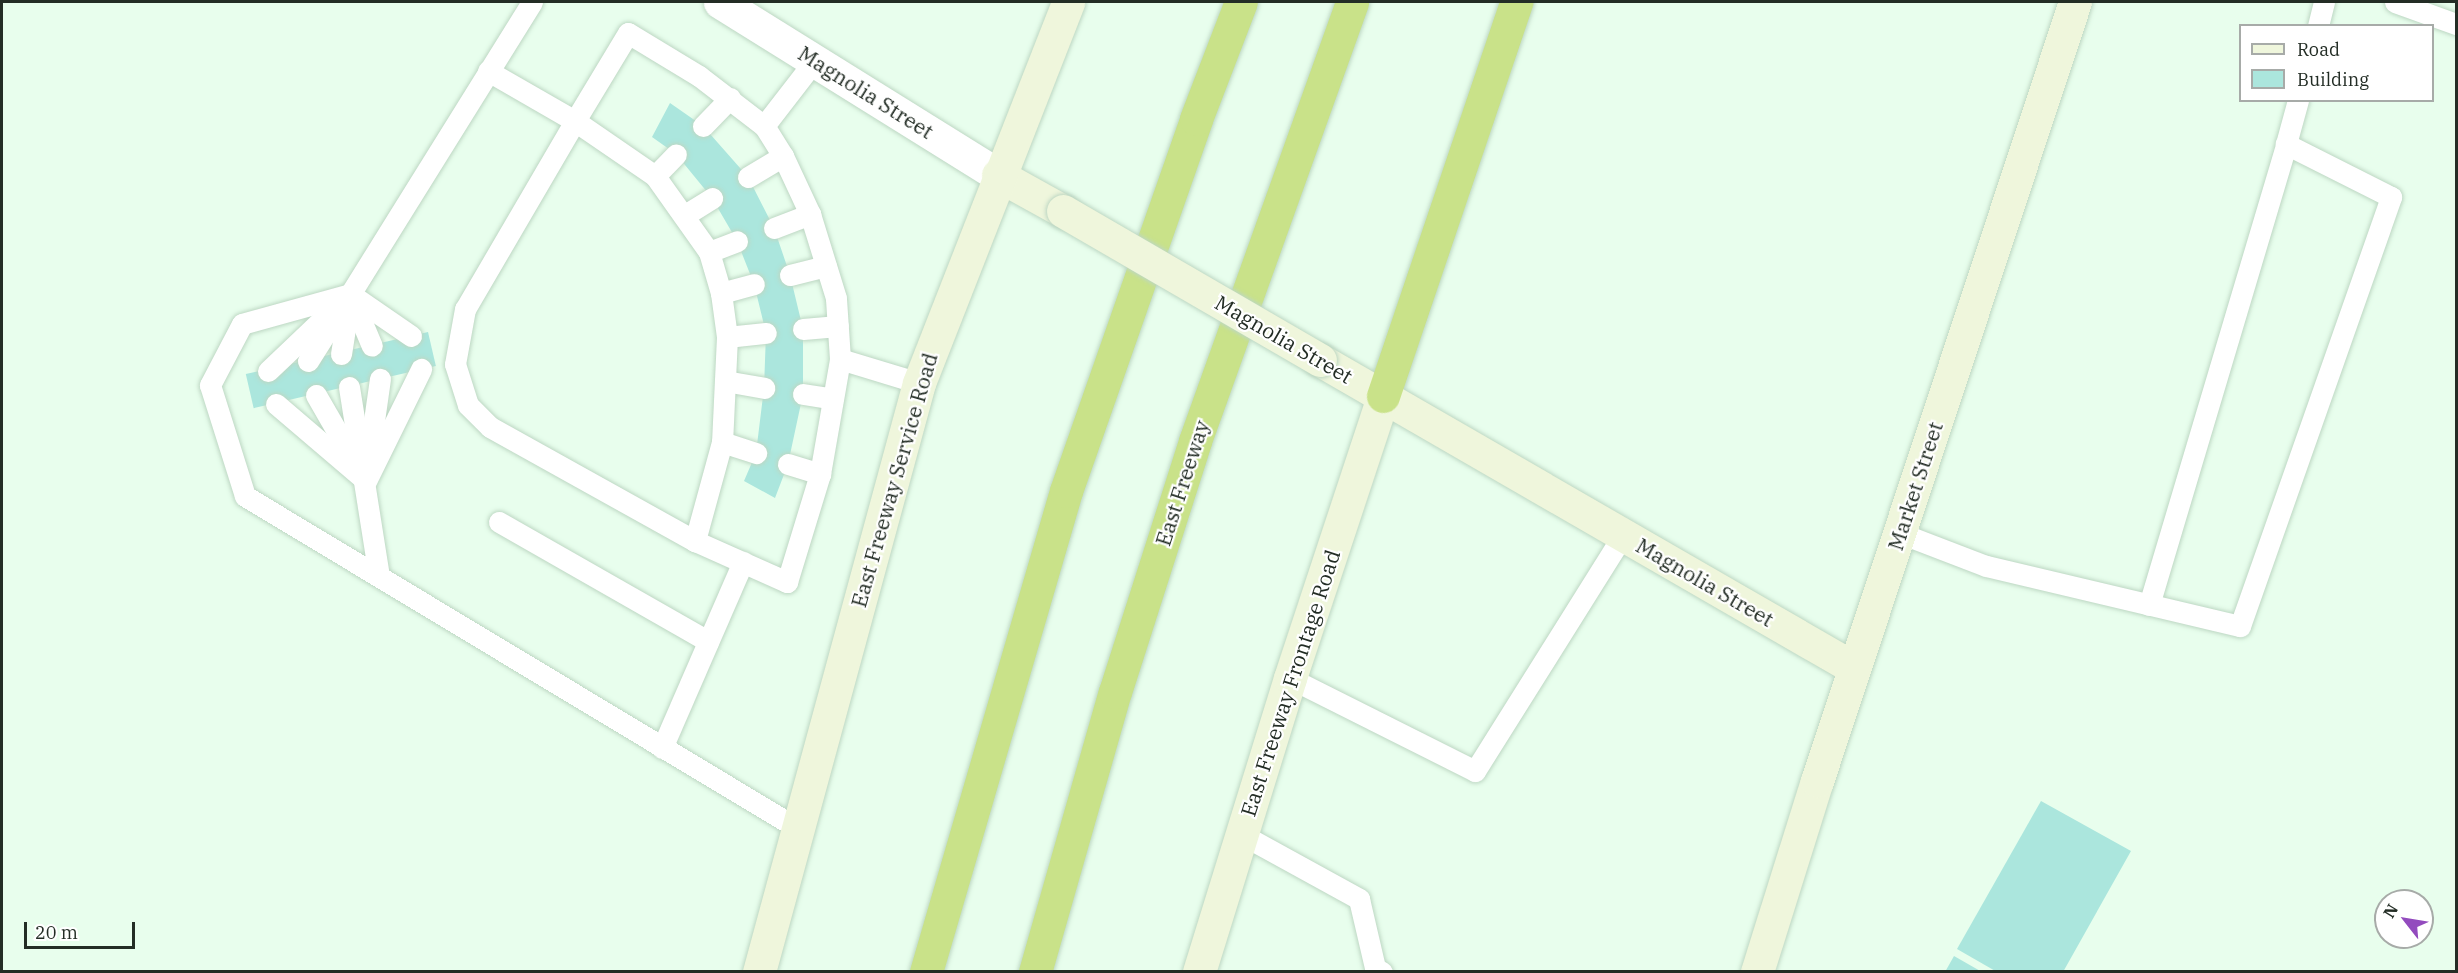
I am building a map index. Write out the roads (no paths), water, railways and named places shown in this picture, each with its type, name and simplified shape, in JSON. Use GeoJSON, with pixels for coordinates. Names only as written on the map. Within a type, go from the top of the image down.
{"type":"FeatureCollection","features":[{"type":"Feature","properties":{"kind":"highway"},"geometry":{"type":"LineString","coordinates":[[926,972],[1066,491],[1196,119],[1241,2]]}},
{"type":"Feature","properties":{"kind":"highway","name":"East Freeway"},"geometry":{"type":"LineString","coordinates":[[1035,972],[1115,692],[1195,441],[1352,2]]}},
{"type":"Feature","properties":{"kind":"highway"},"geometry":{"type":"LineString","coordinates":[[1383,396],[1516,2]]}},
{"type":"Feature","properties":{"kind":"street","name":"Magnolia Street"},"geometry":{"type":"LineString","coordinates":[[720,2],[998,174],[1854,668]]}},
{"type":"Feature","properties":{"kind":"street","name":"East Freeway Service Road"},"geometry":{"type":"LineString","coordinates":[[759,972],[919,383],[998,174],[1068,2]]}},
{"type":"Feature","properties":{"kind":"street","name":"Market Street"},"geometry":{"type":"LineString","coordinates":[[1757,972],[1854,668],[2075,2]]}},
{"type":"Feature","properties":{"kind":"street","name":"East Freeway Frontage Road"},"geometry":{"type":"LineString","coordinates":[[1199,972],[1290,678],[1383,396]]}},
{"type":"Feature","properties":{"kind":"lane"},"geometry":{"type":"LineString","coordinates":[[308,361],[532,2]]}},
{"type":"Feature","properties":{"kind":"lane"},"geometry":{"type":"LineString","coordinates":[[2318,24],[2324,2]]}},
{"type":"Feature","properties":{"kind":"lane"},"geometry":{"type":"LineString","coordinates":[[2395,2],[2457,24]]}},
{"type":"Feature","properties":{"kind":"lane"},"geometry":{"type":"LineString","coordinates":[[628,33],[730,98],[764,126],[783,156],[810,214],[826,266],[838,326],[840,359],[820,474],[787,582],[695,541],[490,427],[468,405],[455,364],[465,309],[628,33]]}},
{"type":"Feature","properties":{"kind":"lane"},"geometry":{"type":"LineString","coordinates":[[764,126],[815,60]]}},
{"type":"Feature","properties":{"kind":"lane"},"geometry":{"type":"LineString","coordinates":[[488,71],[575,121],[655,176],[685,215],[709,252],[721,293],[728,337],[722,442],[695,541]]}},
{"type":"Feature","properties":{"kind":"lane"},"geometry":{"type":"LineString","coordinates":[[703,126],[730,98]]}},
{"type":"Feature","properties":{"kind":"lane"},"geometry":{"type":"LineString","coordinates":[[2149,605],[2297,102]]}},
{"type":"Feature","properties":{"kind":"lane"},"geometry":{"type":"LineString","coordinates":[[1900,533],[1986,566],[2240,626],[2391,197],[2286,144]]}},
{"type":"Feature","properties":{"kind":"lane"},"geometry":{"type":"LineString","coordinates":[[655,176],[676,154]]}},
{"type":"Feature","properties":{"kind":"lane"},"geometry":{"type":"LineString","coordinates":[[747,177],[783,156]]}},
{"type":"Feature","properties":{"kind":"lane"},"geometry":{"type":"LineString","coordinates":[[685,215],[712,198]]}},
{"type":"Feature","properties":{"kind":"lane"},"geometry":{"type":"LineString","coordinates":[[774,228],[810,214]]}},
{"type":"Feature","properties":{"kind":"lane"},"geometry":{"type":"LineString","coordinates":[[709,252],[737,242]]}},
{"type":"Feature","properties":{"kind":"lane"},"geometry":{"type":"LineString","coordinates":[[790,275],[826,266]]}},
{"type":"Feature","properties":{"kind":"lane"},"geometry":{"type":"LineString","coordinates":[[721,293],[754,284]]}},
{"type":"Feature","properties":{"kind":"lane"},"geometry":{"type":"LineString","coordinates":[[350,294],[411,336]]}},
{"type":"Feature","properties":{"kind":"lane"},"geometry":{"type":"LineString","coordinates":[[350,294],[372,346]]}},
{"type":"Feature","properties":{"kind":"lane"},"geometry":{"type":"LineString","coordinates":[[341,354],[350,294]]}},
{"type":"Feature","properties":{"kind":"lane"},"geometry":{"type":"LineString","coordinates":[[268,371],[350,294]]}},
{"type":"Feature","properties":{"kind":"lane"},"geometry":{"type":"LineString","coordinates":[[350,294],[242,324],[210,385],[245,496],[797,828]]}},
{"type":"Feature","properties":{"kind":"lane"},"geometry":{"type":"LineString","coordinates":[[803,329],[838,326]]}},
{"type":"Feature","properties":{"kind":"lane"},"geometry":{"type":"LineString","coordinates":[[728,337],[766,333]]}},
{"type":"Feature","properties":{"kind":"lane"},"geometry":{"type":"LineString","coordinates":[[840,359],[919,383]]}},
{"type":"Feature","properties":{"kind":"lane"},"geometry":{"type":"LineString","coordinates":[[366,481],[421,369]]}},
{"type":"Feature","properties":{"kind":"lane"},"geometry":{"type":"LineString","coordinates":[[366,481],[380,379]]}},
{"type":"Feature","properties":{"kind":"lane"},"geometry":{"type":"LineString","coordinates":[[725,381],[764,387]]}},
{"type":"Feature","properties":{"kind":"lane"},"geometry":{"type":"LineString","coordinates":[[349,387],[380,576]]}},
{"type":"Feature","properties":{"kind":"lane"},"geometry":{"type":"LineString","coordinates":[[803,394],[833,399]]}},
{"type":"Feature","properties":{"kind":"lane"},"geometry":{"type":"LineString","coordinates":[[316,395],[366,481]]}},
{"type":"Feature","properties":{"kind":"lane"},"geometry":{"type":"LineString","coordinates":[[276,404],[366,481]]}},
{"type":"Feature","properties":{"kind":"lane"},"geometry":{"type":"LineString","coordinates":[[722,442],[756,453]]}},
{"type":"Feature","properties":{"kind":"lane"},"geometry":{"type":"LineString","coordinates":[[788,464],[820,474]]}},
{"type":"Feature","properties":{"kind":"lane"},"geometry":{"type":"LineString","coordinates":[[499,522],[708,641]]}},
{"type":"Feature","properties":{"kind":"lane"},"geometry":{"type":"LineString","coordinates":[[1290,678],[1475,771],[1623,535]]}},
{"type":"Feature","properties":{"kind":"lane"},"geometry":{"type":"LineString","coordinates":[[662,748],[743,562]]}},
{"type":"Feature","properties":{"kind":"lane"},"geometry":{"type":"LineString","coordinates":[[1241,834],[1359,899],[1375,968],[1382,972]]}}]}
